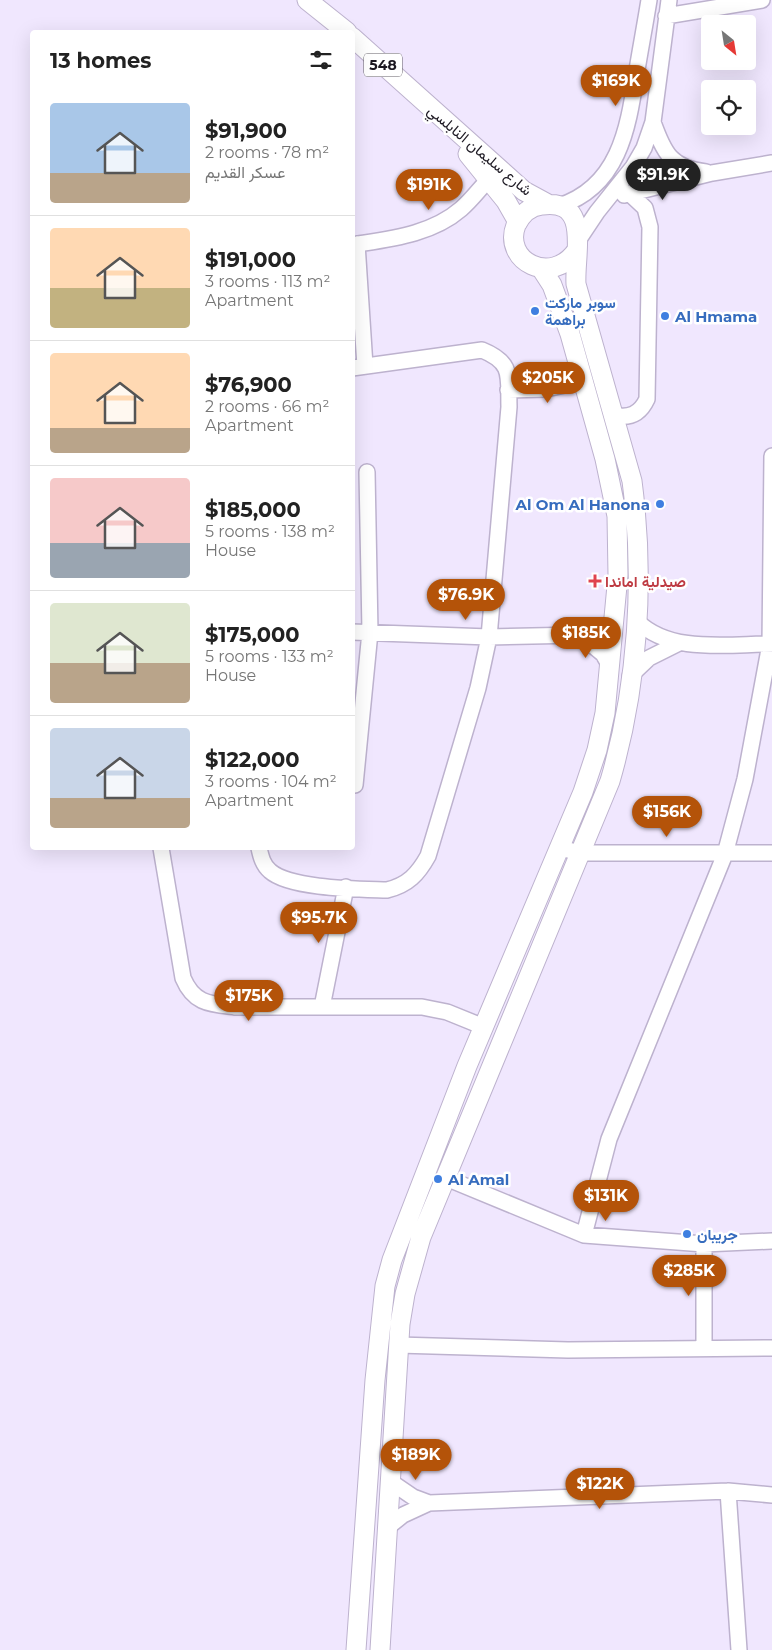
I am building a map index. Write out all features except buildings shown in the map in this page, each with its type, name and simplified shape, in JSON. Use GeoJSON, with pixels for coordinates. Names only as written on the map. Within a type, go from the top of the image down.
{"type":"FeatureCollection","features":[{"type":"Feature","properties":{"kind":"main road"},"geometry":{"type":"LineString","coordinates":[[307,0],[344,30]]}},
{"type":"Feature","properties":{"kind":"main road","name":"شارع سليمان النابلسي"},"geometry":{"type":"LineString","coordinates":[[355,40],[414,93],[495,174],[524,191],[554,205]]}},
{"type":"Feature","properties":{"kind":"main road","name":"شارع سليمان النابلسي"},"geometry":{"type":"LineString","coordinates":[[495,174],[518,222]]}},
{"type":"Feature","properties":{"kind":"main road"},"geometry":{"type":"LineString","coordinates":[[380,1650],[398,1345],[404,1302],[413,1264],[446,1178],[610,781],[618,754],[630,676],[637,620],[638,558],[636,512],[632,481],[576,284],[578,245],[575,219],[554,205],[528,210],[518,222],[514,238],[516,249],[522,258],[531,265],[541,268],[552,268],[562,265],[571,258],[578,245]]}},
{"type":"Feature","properties":{"kind":"main road"},"geometry":{"type":"LineString","coordinates":[[356,1650],[375,1380],[385,1286],[408,1213],[583,792],[597,750],[605,713],[618,575],[617,516],[605,459],[583,381],[559,303],[541,268]]}},
{"type":"Feature","properties":{"kind":"street"},"geometry":{"type":"LineString","coordinates":[[554,205],[580,198],[593,187],[608,169],[620,149],[629,125],[649,0]]}},
{"type":"Feature","properties":{"kind":"street"},"geometry":{"type":"LineString","coordinates":[[578,245],[606,202],[633,167],[644,148],[653,122],[669,0]]}},
{"type":"Feature","properties":{"kind":"street"},"geometry":{"type":"LineString","coordinates":[[666,16],[762,0]]}},
{"type":"Feature","properties":{"kind":"street"},"geometry":{"type":"LineString","coordinates":[[653,122],[660,143],[673,161],[693,171],[712,173]]}},
{"type":"Feature","properties":{"kind":"street"},"geometry":{"type":"LineString","coordinates":[[606,202],[629,194],[712,173],[772,163]]}},
{"type":"Feature","properties":{"kind":"street"},"geometry":{"type":"LineString","coordinates":[[259,850],[261,859],[270,871],[296,883],[388,890],[400,887],[419,871],[428,856],[478,688],[489,637],[509,407],[508,372],[503,362],[496,356],[482,350],[359,367],[355,245],[402,237],[444,221],[461,209],[495,174]]}},
{"type":"Feature","properties":{"kind":"street"},"geometry":{"type":"LineString","coordinates":[[613,415],[622,417],[636,413],[647,399],[650,227],[644,208],[629,194]]}},
{"type":"Feature","properties":{"kind":"street"},"geometry":{"type":"LineString","coordinates":[[508,390],[546,389],[583,381]]}},
{"type":"Feature","properties":{"kind":"street"},"geometry":{"type":"LineString","coordinates":[[584,1235],[609,1139],[725,854],[745,779],[771,644],[772,456]]}},
{"type":"Feature","properties":{"kind":"street"},"geometry":{"type":"LineString","coordinates":[[355,785],[370,632],[367,472]]}},
{"type":"Feature","properties":{"kind":"street"},"geometry":{"type":"LineString","coordinates":[[355,632],[489,637],[580,635],[602,630],[614,620]]}},
{"type":"Feature","properties":{"kind":"street"},"geometry":{"type":"LineString","coordinates":[[637,620],[658,637],[679,643],[771,644]]}},
{"type":"Feature","properties":{"kind":"street"},"geometry":{"type":"LineString","coordinates":[[580,635],[592,643],[610,666]]}},
{"type":"Feature","properties":{"kind":"street"},"geometry":{"type":"LineString","coordinates":[[630,676],[650,658],[679,643]]}},
{"type":"Feature","properties":{"kind":"street"},"geometry":{"type":"LineString","coordinates":[[560,848],[580,853],[772,853]]}},
{"type":"Feature","properties":{"kind":"street"},"geometry":{"type":"LineString","coordinates":[[161,850],[184,978],[189,991],[198,999],[212,1004],[235,1007],[422,1007],[454,1014],[484,1027]]}},
{"type":"Feature","properties":{"kind":"street"},"geometry":{"type":"LineString","coordinates":[[322,1007],[346,887]]}},
{"type":"Feature","properties":{"kind":"street"},"geometry":{"type":"LineString","coordinates":[[446,1178],[584,1235],[704,1244],[772,1241]]}},
{"type":"Feature","properties":{"kind":"street"},"geometry":{"type":"LineString","coordinates":[[704,1244],[704,1349]]}},
{"type":"Feature","properties":{"kind":"street"},"geometry":{"type":"LineString","coordinates":[[398,1345],[568,1350],[772,1348]]}},
{"type":"Feature","properties":{"kind":"street"},"geometry":{"type":"LineString","coordinates":[[390,1482],[412,1497],[430,1503],[728,1492],[772,1495]]}},
{"type":"Feature","properties":{"kind":"street"},"geometry":{"type":"LineString","coordinates":[[728,1492],[739,1650]]}},
{"type":"Feature","properties":{"kind":"street"},"geometry":{"type":"LineString","coordinates":[[388,1527],[403,1515],[430,1503]]}},
{"type":"Feature","properties":{"kind":"place","name":"سوبر ماركت براهمة"},"geometry":{"type":"Point","coordinates":[535,311]}},
{"type":"Feature","properties":{"kind":"place","name":"Al Hmama"},"geometry":{"type":"Point","coordinates":[665,316]}},
{"type":"Feature","properties":{"kind":"place","name":"Al Om Al Hanona"},"geometry":{"type":"Point","coordinates":[660,504]}},
{"type":"Feature","properties":{"kind":"place","name":"صيدلية اماندا"},"geometry":{"type":"Point","coordinates":[595,581]}},
{"type":"Feature","properties":{"kind":"place","name":"Al Amal"},"geometry":{"type":"Point","coordinates":[438,1179]}},
{"type":"Feature","properties":{"kind":"place","name":"جريبان"},"geometry":{"type":"Point","coordinates":[687,1234]}}]}
